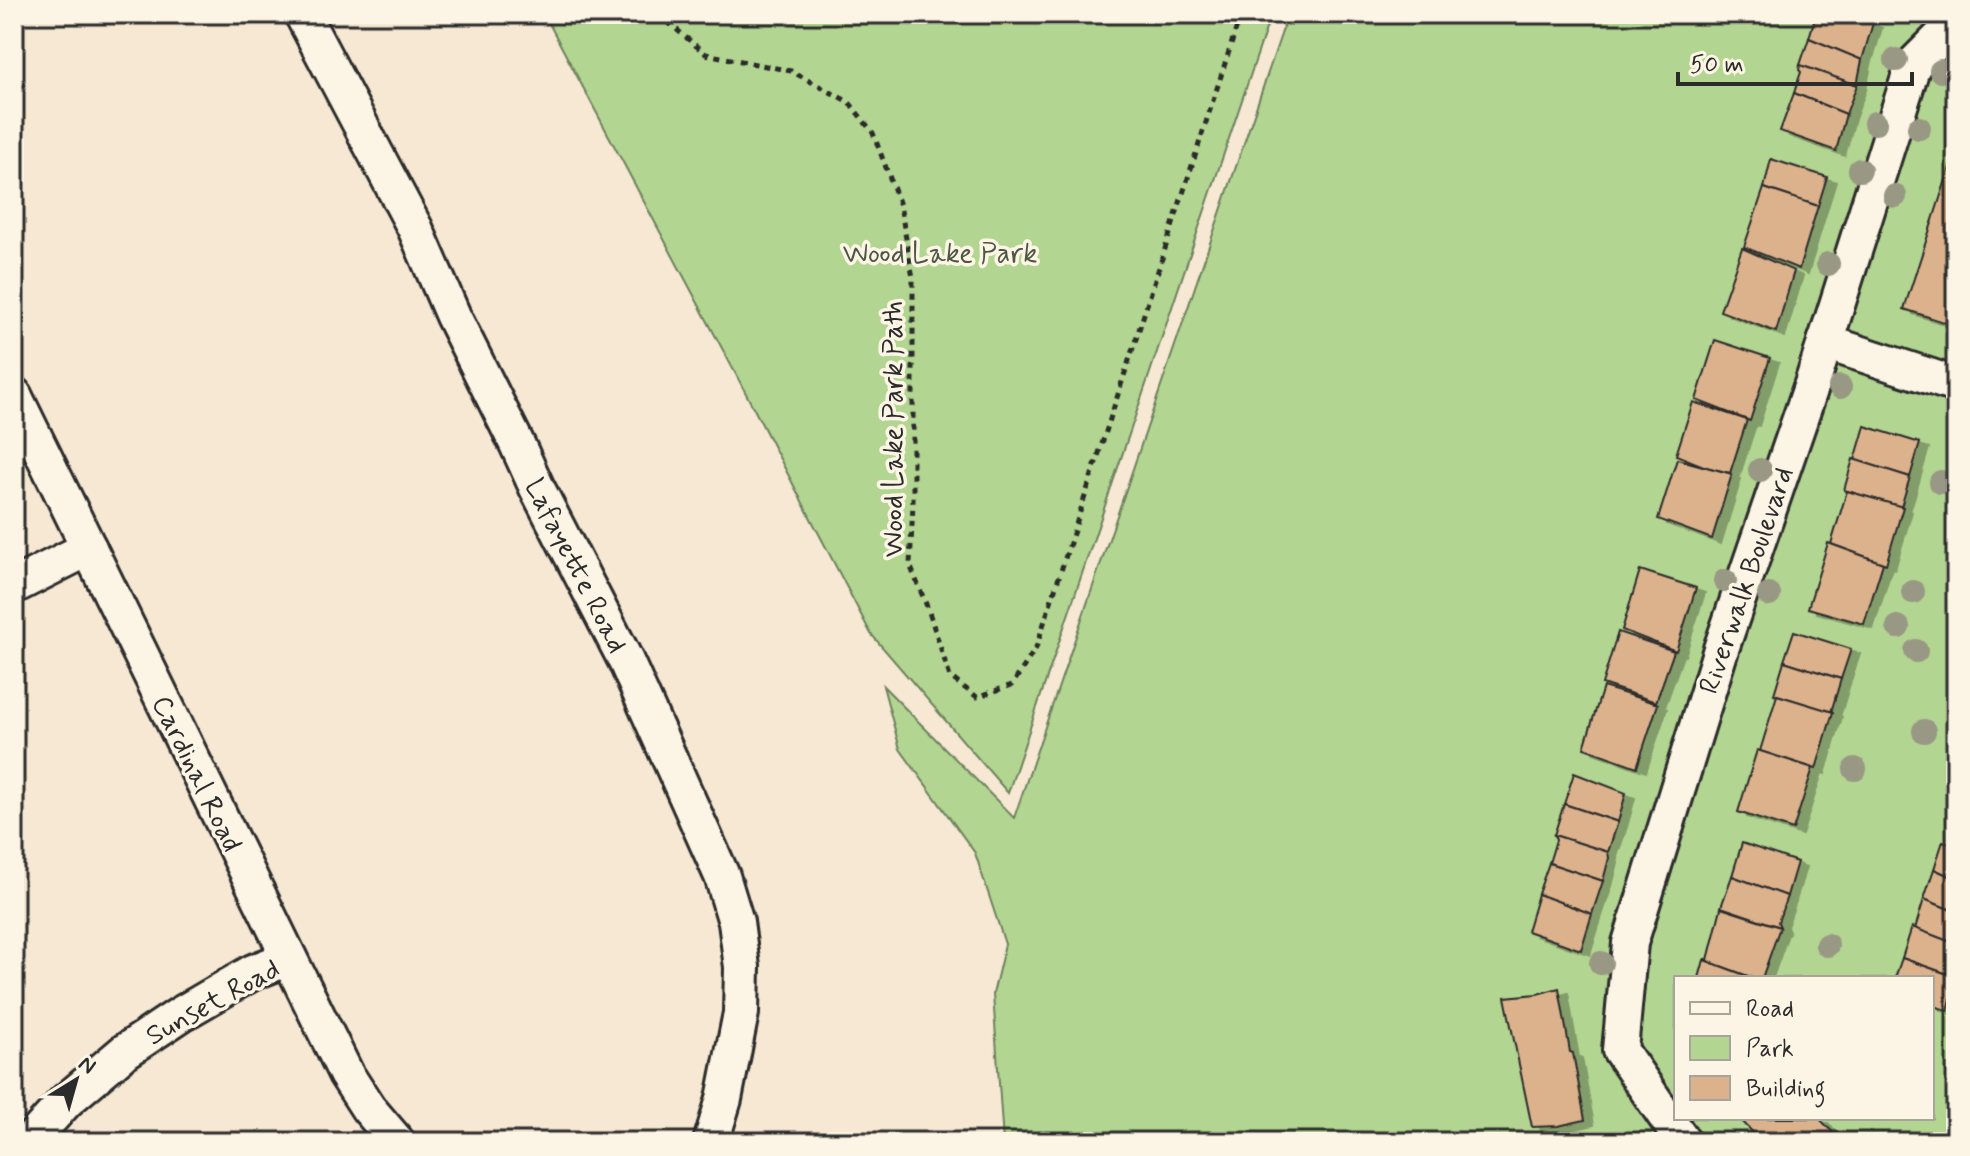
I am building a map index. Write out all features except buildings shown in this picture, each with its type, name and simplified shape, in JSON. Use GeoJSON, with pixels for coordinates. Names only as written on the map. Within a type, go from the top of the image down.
{"type":"FeatureCollection","features":[{"type":"Feature","properties":{"kind":"street","name":"Lafayette Road"},"geometry":{"type":"LineString","coordinates":[[302,14],[415,228],[453,316],[625,659],[722,876],[736,922],[742,967],[741,1013],[724,1099],[711,1142]]}},
{"type":"Feature","properties":{"kind":"street","name":"Riverwalk Boulevard"},"geometry":{"type":"LineString","coordinates":[[1683,1142],[1620,1050],[1630,943],[1721,649],[1825,342],[1913,65],[1951,27],[1956,26]]}},
{"type":"Feature","properties":{"kind":"street"},"geometry":{"type":"LineString","coordinates":[[1825,342],[1956,385]]}},
{"type":"Feature","properties":{"kind":"street","name":"Cardinal Road"},"geometry":{"type":"LineString","coordinates":[[14,395],[346,1074],[368,1108],[397,1142]]}},
{"type":"Feature","properties":{"kind":"street"},"geometry":{"type":"LineString","coordinates":[[14,586],[89,548]]}},
{"type":"Feature","properties":{"kind":"street","name":"Sunset Road"},"geometry":{"type":"LineString","coordinates":[[29,1142],[66,1101],[124,1052],[253,972],[289,958]]}},
{"type":"Feature","properties":{"kind":"path","name":"Wood Lake Park Path"},"geometry":{"type":"LineString","coordinates":[[658,14],[706,54],[791,71],[849,102],[873,133],[900,205],[913,278],[910,565],[950,677],[977,697],[1012,685],[1036,648],[1241,14]]}},
{"type":"Feature","properties":{"kind":"green space","name":"Wood Lake Park"},"geometry":{"type":"Polygon","coordinates":[[[544,14],[1271,14],[1008,793],[871,634],[544,14]]]}},
{"type":"Feature","properties":{"kind":"green space"},"geometry":{"type":"Polygon","coordinates":[[[1288,14],[1956,14],[1956,1142],[1003,1142],[993,994],[1005,944],[975,853],[900,749],[883,686],[1014,818],[1288,14]]]}}]}
